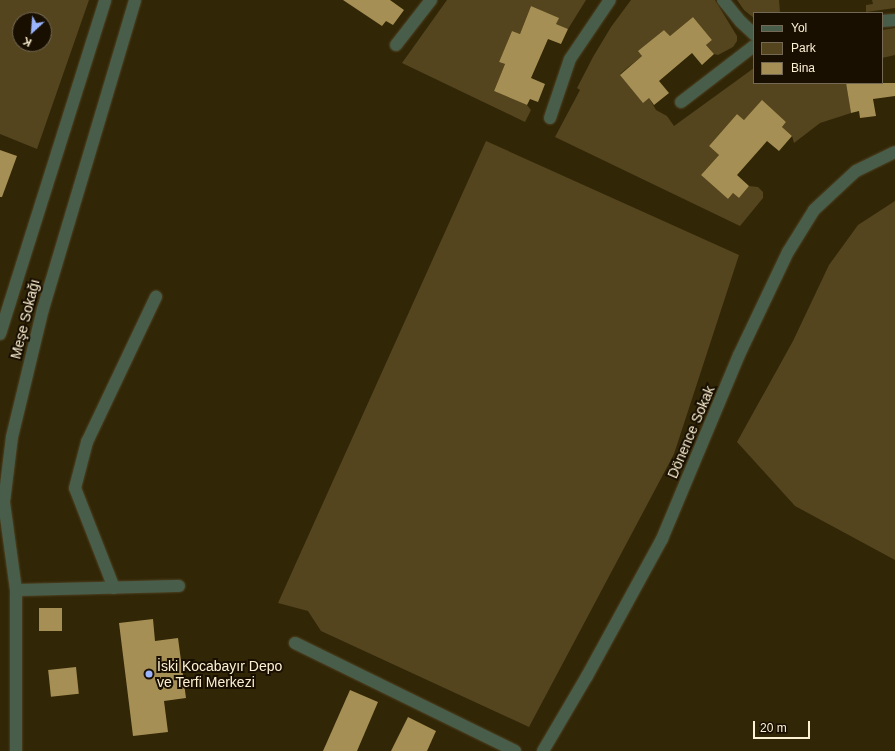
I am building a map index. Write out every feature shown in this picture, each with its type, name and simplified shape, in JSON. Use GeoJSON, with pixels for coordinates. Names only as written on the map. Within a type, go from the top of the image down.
{"type":"FeatureCollection","features":[{"type":"Feature","properties":{"kind":"street","name":"Meşe Sokağı"},"geometry":{"type":"LineString","coordinates":[[0,334],[105,0]]}},
{"type":"Feature","properties":{"kind":"street","name":"Meşe Sokağı"},"geometry":{"type":"LineString","coordinates":[[16,751],[16,590],[4,502],[12,437],[43,309],[135,0]]}},
{"type":"Feature","properties":{"kind":"street"},"geometry":{"type":"LineString","coordinates":[[396,44],[431,0]]}},
{"type":"Feature","properties":{"kind":"street"},"geometry":{"type":"LineString","coordinates":[[550,118],[570,59],[610,0]]}},
{"type":"Feature","properties":{"kind":"street"},"geometry":{"type":"LineString","coordinates":[[723,0],[741,22],[753,33]]}},
{"type":"Feature","properties":{"kind":"street"},"geometry":{"type":"LineString","coordinates":[[883,21],[895,20]]}},
{"type":"Feature","properties":{"kind":"street"},"geometry":{"type":"LineString","coordinates":[[682,102],[753,47]]}},
{"type":"Feature","properties":{"kind":"street","name":"Dönence Sokak"},"geometry":{"type":"LineString","coordinates":[[543,751],[587,676],[662,538],[739,355],[788,252],[814,210],[856,171],[895,152]]}},
{"type":"Feature","properties":{"kind":"street"},"geometry":{"type":"LineString","coordinates":[[114,588],[75,488],[87,442],[156,297]]}},
{"type":"Feature","properties":{"kind":"street"},"geometry":{"type":"LineString","coordinates":[[16,590],[179,586]]}},
{"type":"Feature","properties":{"kind":"street"},"geometry":{"type":"LineString","coordinates":[[295,644],[515,751]]}},
{"type":"Feature","properties":{"kind":"green space"},"geometry":{"type":"Polygon","coordinates":[[[0,0],[89,0],[37,149],[0,134],[0,0]]]}},
{"type":"Feature","properties":{"kind":"green space"},"geometry":{"type":"Polygon","coordinates":[[[447,0],[586,0],[568,29],[556,24],[558,18],[531,6],[520,34],[512,31],[499,62],[505,64],[494,91],[527,105],[531,110],[525,122],[402,63],[447,0]]]}},
{"type":"Feature","properties":{"kind":"green space"},"geometry":{"type":"Polygon","coordinates":[[[631,0],[715,0],[737,36],[737,41],[733,47],[718,55],[714,54],[706,45],[712,40],[693,17],[670,36],[664,30],[639,51],[642,56],[620,74],[649,98],[656,110],[667,116],[674,126],[753,69],[753,84],[846,84],[851,113],[820,123],[794,143],[792,136],[782,127],[786,122],[762,101],[744,120],[737,114],[709,146],[719,155],[701,175],[728,199],[733,193],[739,198],[749,186],[758,187],[763,192],[763,198],[740,226],[555,137],[580,90],[577,88],[611,27],[631,0]]]}},
{"type":"Feature","properties":{"kind":"green space"},"geometry":{"type":"Polygon","coordinates":[[[737,0],[779,0],[780,12],[753,12],[753,17],[744,10],[737,0]]]}},
{"type":"Feature","properties":{"kind":"green space"},"geometry":{"type":"Polygon","coordinates":[[[872,0],[895,0],[895,8],[866,12],[866,5],[873,4],[872,0]]]}},
{"type":"Feature","properties":{"kind":"green space"},"geometry":{"type":"Polygon","coordinates":[[[895,28],[895,55],[883,58],[883,30],[895,28]]]}},
{"type":"Feature","properties":{"kind":"green space"},"geometry":{"type":"Polygon","coordinates":[[[486,141],[739,255],[674,454],[529,727],[321,631],[308,611],[278,603],[486,141]]]}},
{"type":"Feature","properties":{"kind":"green space"},"geometry":{"type":"Polygon","coordinates":[[[895,201],[895,560],[795,506],[737,442],[793,341],[829,265],[858,225],[895,201]]]}},
{"type":"Feature","properties":{"kind":"building"},"geometry":{"type":"Polygon","coordinates":[[[343,0],[390,0],[404,10],[393,25],[386,21],[382,26],[343,0]]]}},
{"type":"Feature","properties":{"kind":"building"},"geometry":{"type":"Polygon","coordinates":[[[531,6],[559,18],[556,24],[568,29],[561,44],[548,39],[531,78],[545,84],[538,102],[530,99],[527,105],[494,91],[505,64],[499,62],[512,31],[520,34],[531,6]]]}},
{"type":"Feature","properties":{"kind":"building"},"geometry":{"type":"Polygon","coordinates":[[[693,17],[712,40],[706,45],[714,54],[702,65],[692,53],[659,81],[669,93],[654,105],[649,98],[643,103],[620,75],[642,56],[638,51],[664,30],[670,36],[693,17]]]}},
{"type":"Feature","properties":{"kind":"building"},"geometry":{"type":"Polygon","coordinates":[[[895,83],[895,96],[873,99],[876,116],[860,118],[859,111],[851,113],[846,84],[895,83]]]}},
{"type":"Feature","properties":{"kind":"building"},"geometry":{"type":"Polygon","coordinates":[[[762,100],[786,122],[782,127],[792,136],[779,151],[767,141],[737,175],[749,186],[739,198],[733,193],[728,199],[701,175],[719,155],[709,146],[737,114],[744,120],[762,100]]]}},
{"type":"Feature","properties":{"kind":"building"},"geometry":{"type":"Polygon","coordinates":[[[0,150],[17,156],[2,197],[0,197],[0,150]]]}},
{"type":"Feature","properties":{"kind":"building"},"geometry":{"type":"Polygon","coordinates":[[[39,608],[62,608],[62,631],[39,631],[39,608]]]}},
{"type":"Feature","properties":{"kind":"building"},"geometry":{"type":"Polygon","coordinates":[[[153,619],[155,641],[178,638],[186,698],[164,701],[168,732],[133,736],[119,623],[153,619]]]}},
{"type":"Feature","properties":{"kind":"building"},"geometry":{"type":"Polygon","coordinates":[[[76,667],[79,694],[51,697],[48,670],[76,667]]]}},
{"type":"Feature","properties":{"kind":"building"},"geometry":{"type":"Polygon","coordinates":[[[350,690],[378,702],[357,751],[323,751],[350,690]]]}},
{"type":"Feature","properties":{"kind":"building"},"geometry":{"type":"Polygon","coordinates":[[[408,717],[436,731],[427,751],[391,751],[408,717]]]}},
{"type":"Feature","properties":{"kind":"place","name":"İski Kocabayır Depo ve Terfi Merkezi"},"geometry":{"type":"Point","coordinates":[149,674]}}]}
